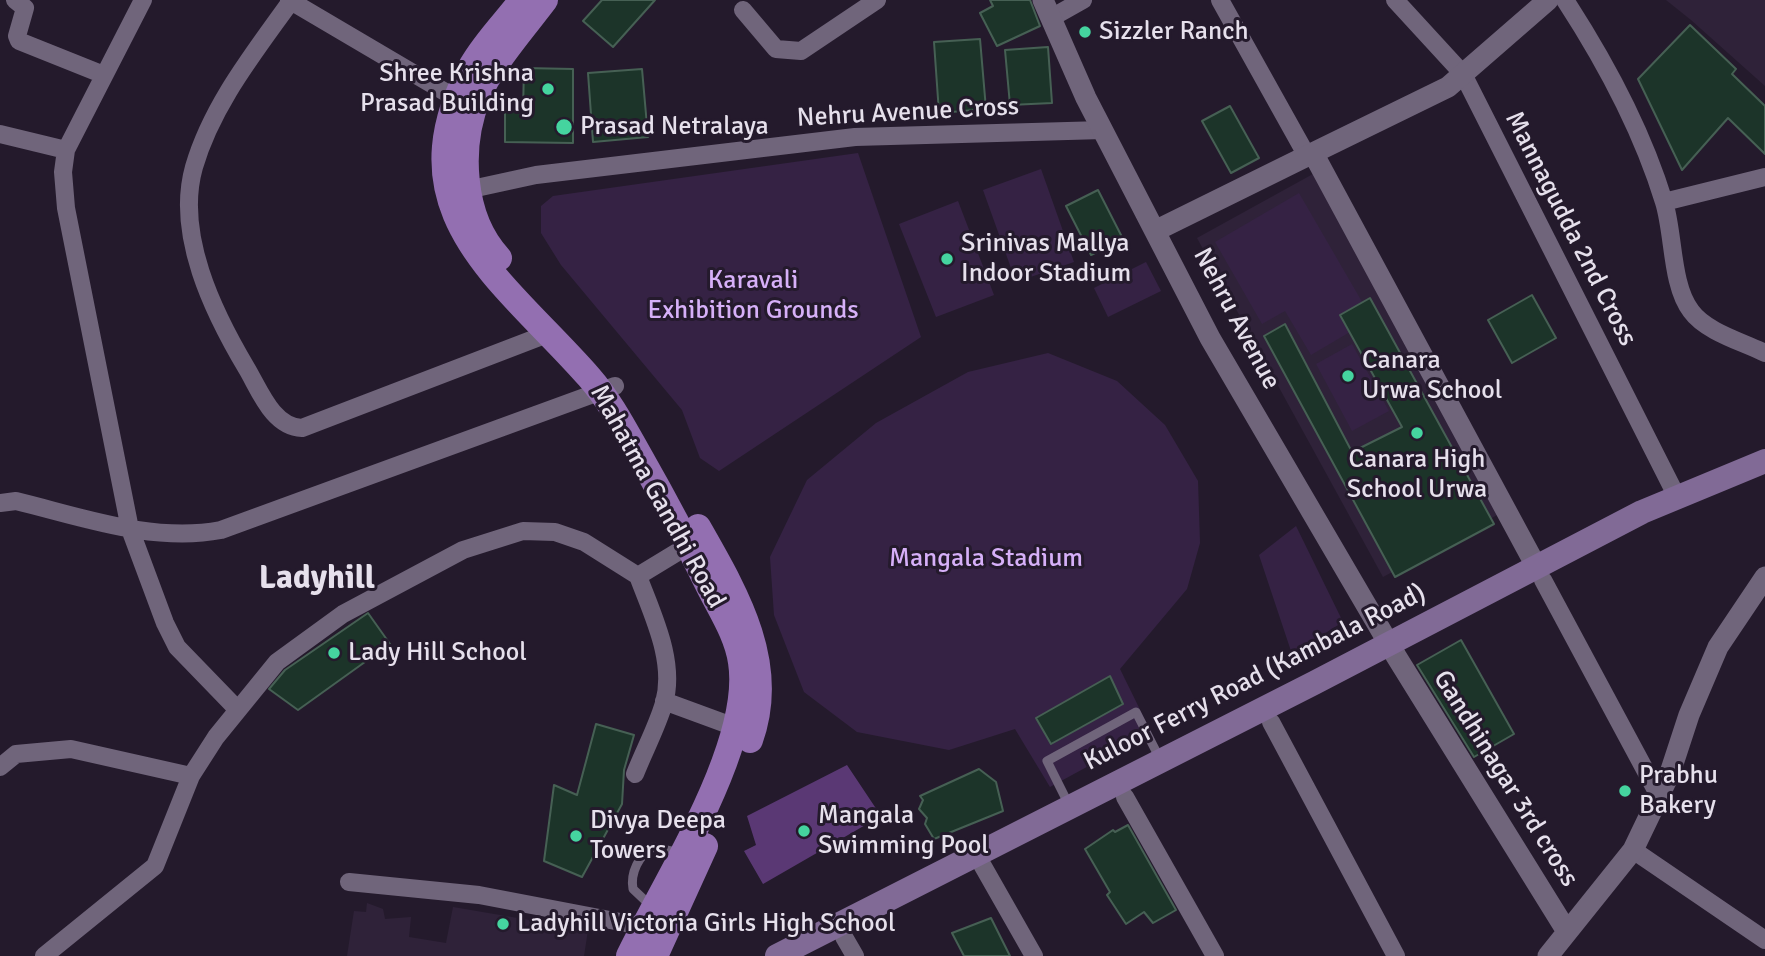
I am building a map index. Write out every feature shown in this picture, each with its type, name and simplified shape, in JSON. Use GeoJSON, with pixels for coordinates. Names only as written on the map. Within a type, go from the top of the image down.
{"type":"FeatureCollection","features":[{"type":"Feature","properties":{"kind":"main road","name":"Mahatma Gandhi Road"},"geometry":{"type":"LineString","coordinates":[[522,0],[473,64],[446,134],[444,172],[453,214],[474,252],[547,334],[632,409],[720,565],[753,636],[759,671],[732,787],[655,956]]}},
{"type":"Feature","properties":{"kind":"main road","name":"Mahatma Gandhi Road"},"geometry":{"type":"LineString","coordinates":[[545,0],[478,96],[465,150],[467,190],[492,251],[609,389],[733,634],[741,663],[744,730],[729,753],[629,956]]}},
{"type":"Feature","properties":{"kind":"main road","name":"Kuloor Ferry Road (Kambala Road)"},"geometry":{"type":"LineString","coordinates":[[806,956],[849,947],[980,860],[1070,806],[1392,650],[1540,573],[1677,497],[1765,461]]}},
{"type":"Feature","properties":{"kind":"main road","name":"Kuloor Ferry Road (Kambala Road)"},"geometry":{"type":"LineString","coordinates":[[1540,573],[1683,509],[1765,478]]}},
{"type":"Feature","properties":{"kind":"main road","name":"Kuloor Ferry Road (Kambala Road)"},"geometry":{"type":"LineString","coordinates":[[776,956],[980,860],[1125,797],[1271,722],[1392,650]]}},
{"type":"Feature","properties":{"kind":"street"},"geometry":{"type":"LineString","coordinates":[[15,0],[25,8],[17,36],[19,41],[104,75]]}},
{"type":"Feature","properties":{"kind":"street"},"geometry":{"type":"LineString","coordinates":[[143,0],[66,150],[63,172],[66,208],[130,529],[165,624],[177,647],[237,709]]}},
{"type":"Feature","properties":{"kind":"street"},"geometry":{"type":"LineString","coordinates":[[743,10],[776,48],[801,51],[877,0]]}},
{"type":"Feature","properties":{"kind":"street"},"geometry":{"type":"LineString","coordinates":[[1047,9],[1083,0]]}},
{"type":"Feature","properties":{"kind":"street"},"geometry":{"type":"LineString","coordinates":[[1220,0],[1310,155],[1658,794]]}},
{"type":"Feature","properties":{"kind":"street","name":"Mannagudda 2nd Cross"},"geometry":{"type":"LineString","coordinates":[[1395,0],[1463,74],[1677,497]]}},
{"type":"Feature","properties":{"kind":"street"},"geometry":{"type":"LineString","coordinates":[[1157,230],[1448,88],[1548,0]]}},
{"type":"Feature","properties":{"kind":"street"},"geometry":{"type":"LineString","coordinates":[[1566,0],[1618,86],[1664,202],[1681,294],[1692,313],[1714,329],[1765,353]]}},
{"type":"Feature","properties":{"kind":"street"},"geometry":{"type":"LineString","coordinates":[[457,100],[290,1],[235,80],[208,130],[194,169],[190,212],[193,237],[209,295],[233,346],[275,415],[290,428],[302,428],[547,334]]}},
{"type":"Feature","properties":{"kind":"street","name":"Nehru Avenue"},"geometry":{"type":"LineString","coordinates":[[1047,9],[1103,130],[1157,230],[1210,338],[1392,650]]}},
{"type":"Feature","properties":{"kind":"street","name":"Nehru Avenue Cross"},"geometry":{"type":"LineString","coordinates":[[467,190],[536,175],[855,137],[1103,130]]}},
{"type":"Feature","properties":{"kind":"street"},"geometry":{"type":"LineString","coordinates":[[0,134],[66,150]]}},
{"type":"Feature","properties":{"kind":"street"},"geometry":{"type":"LineString","coordinates":[[1664,202],[1765,177]]}},
{"type":"Feature","properties":{"kind":"street"},"geometry":{"type":"LineString","coordinates":[[0,503],[16,500],[130,529],[180,534],[221,530],[609,389]]}},
{"type":"Feature","properties":{"kind":"street"},"geometry":{"type":"LineString","coordinates":[[44,956],[155,866],[191,776],[237,709],[276,662],[344,614],[463,550],[504,536],[537,529],[555,531],[601,550],[638,576],[662,645],[666,672],[664,701],[635,774]]}},
{"type":"Feature","properties":{"kind":"street"},"geometry":{"type":"LineString","coordinates":[[638,576],[689,545]]}},
{"type":"Feature","properties":{"kind":"street"},"geometry":{"type":"LineString","coordinates":[[1548,956],[1566,930],[1633,850],[1670,773],[1689,715],[1717,647],[1765,577]]}},
{"type":"Feature","properties":{"kind":"street","name":"Gandhinagar 3rd cross"},"geometry":{"type":"LineString","coordinates":[[1392,650],[1566,930]]}},
{"type":"Feature","properties":{"kind":"street"},"geometry":{"type":"LineString","coordinates":[[664,701],[744,730]]}},
{"type":"Feature","properties":{"kind":"street"},"geometry":{"type":"LineString","coordinates":[[1271,722],[1396,956]]}},
{"type":"Feature","properties":{"kind":"street"},"geometry":{"type":"LineString","coordinates":[[0,767],[16,754],[71,749],[191,776]]}},
{"type":"Feature","properties":{"kind":"street"},"geometry":{"type":"LineString","coordinates":[[1125,797],[1215,956]]}},
{"type":"Feature","properties":{"kind":"street"},"geometry":{"type":"LineString","coordinates":[[1633,850],[1765,940]]}},
{"type":"Feature","properties":{"kind":"street"},"geometry":{"type":"LineString","coordinates":[[980,860],[1034,956]]}},
{"type":"Feature","properties":{"kind":"street"},"geometry":{"type":"LineString","coordinates":[[349,882],[479,895],[636,925],[647,920]]}},
{"type":"Feature","properties":{"kind":"lane"},"geometry":{"type":"LineString","coordinates":[[1070,806],[1047,761],[1136,712],[1161,761]]}},
{"type":"Feature","properties":{"kind":"shaded area"},"geometry":{"type":"Polygon","coordinates":[[[1666,0],[1765,0],[1765,86],[1691,20],[1666,0]]]}},
{"type":"Feature","properties":{"kind":"shaded area","name":"Canara Urwa School"},"geometry":{"type":"Polygon","coordinates":[[[1313,174],[1499,514],[1383,577],[1197,238],[1313,174]]]}},
{"type":"Feature","properties":{"kind":"shaded area","name":"Mangala Swimming Pool"},"geometry":{"type":"Polygon","coordinates":[[[847,765],[881,816],[763,884],[744,851],[756,845],[747,816],[847,765]]]}},
{"type":"Feature","properties":{"kind":"shaded area","name":"Ladyhill Victoria Girls High School"},"geometry":{"type":"Polygon","coordinates":[[[367,903],[383,909],[385,919],[411,917],[409,937],[446,943],[453,907],[588,930],[584,956],[347,956],[354,911],[366,912],[367,903]]]}},
{"type":"Feature","properties":{"kind":"green space","name":"Karavali Exhibition Grounds"},"geometry":{"type":"Polygon","coordinates":[[[858,153],[921,337],[719,471],[700,458],[682,410],[561,265],[541,233],[541,206],[553,196],[858,153]]]}},
{"type":"Feature","properties":{"kind":"green space"},"geometry":{"type":"Polygon","coordinates":[[[1041,169],[1074,262],[1016,282],[983,190],[1041,169]]]}},
{"type":"Feature","properties":{"kind":"green space"},"geometry":{"type":"Polygon","coordinates":[[[1299,193],[1372,319],[1311,355],[1285,311],[1262,324],[1215,242],[1299,193]]]}},
{"type":"Feature","properties":{"kind":"green space","name":"Srinivas Mallya Indoor Stadium"},"geometry":{"type":"Polygon","coordinates":[[[958,201],[994,295],[936,317],[899,224],[958,201]]]}},
{"type":"Feature","properties":{"kind":"green space"},"geometry":{"type":"Polygon","coordinates":[[[1146,262],[1161,291],[1108,317],[1094,288],[1146,262]]]}},
{"type":"Feature","properties":{"kind":"green space"},"geometry":{"type":"Polygon","coordinates":[[[1352,344],[1389,411],[1352,431],[1316,364],[1352,344]]]}},
{"type":"Feature","properties":{"kind":"green space","name":"Mangala Stadium"},"geometry":{"type":"Polygon","coordinates":[[[1048,353],[1117,381],[1165,425],[1198,481],[1200,543],[1187,589],[1120,669],[1151,732],[1050,787],[1015,729],[949,750],[857,732],[804,692],[774,615],[770,557],[807,480],[876,423],[968,372],[1048,353]]]}},
{"type":"Feature","properties":{"kind":"green space"},"geometry":{"type":"Polygon","coordinates":[[[1296,526],[1343,622],[1292,654],[1259,555],[1296,526]]]}},
{"type":"Feature","properties":{"kind":"building"},"geometry":{"type":"Polygon","coordinates":[[[602,0],[655,0],[613,47],[583,21],[602,0]]]}},
{"type":"Feature","properties":{"kind":"building"},"geometry":{"type":"Polygon","coordinates":[[[990,0],[1030,0],[1040,26],[997,46],[980,13],[993,6],[990,0]]]}},
{"type":"Feature","properties":{"kind":"building"},"geometry":{"type":"Polygon","coordinates":[[[1690,25],[1736,69],[1732,74],[1765,106],[1765,154],[1728,118],[1682,170],[1638,79],[1690,25]]]}},
{"type":"Feature","properties":{"kind":"building"},"geometry":{"type":"Polygon","coordinates":[[[980,39],[986,109],[939,113],[934,42],[980,39]]]}},
{"type":"Feature","properties":{"kind":"building"},"geometry":{"type":"Polygon","coordinates":[[[1048,47],[1052,103],[1010,105],[1005,50],[1048,47]]]}},
{"type":"Feature","properties":{"kind":"building","name":"Shree Krishna Prasad Building"},"geometry":{"type":"Polygon","coordinates":[[[524,68],[573,69],[573,143],[505,142],[505,110],[523,111],[524,68]]]}},
{"type":"Feature","properties":{"kind":"building"},"geometry":{"type":"Polygon","coordinates":[[[642,69],[648,137],[593,142],[588,73],[642,69]]]}},
{"type":"Feature","properties":{"kind":"building"},"geometry":{"type":"Polygon","coordinates":[[[1230,106],[1259,158],[1231,173],[1202,121],[1230,106]]]}},
{"type":"Feature","properties":{"kind":"building"},"geometry":{"type":"Polygon","coordinates":[[[1098,190],[1123,239],[1091,255],[1066,206],[1098,190]]]}},
{"type":"Feature","properties":{"kind":"building"},"geometry":{"type":"Polygon","coordinates":[[[1532,295],[1556,338],[1512,363],[1488,320],[1532,295]]]}},
{"type":"Feature","properties":{"kind":"building","name":"Canara High School Urwa"},"geometry":{"type":"Polygon","coordinates":[[[1370,298],[1494,524],[1395,577],[1264,336],[1285,324],[1352,452],[1402,427],[1340,315],[1370,298]]]}},
{"type":"Feature","properties":{"kind":"building","name":"Lady Hill School"},"geometry":{"type":"Polygon","coordinates":[[[368,613],[390,644],[298,710],[269,689],[285,670],[368,613]]]}},
{"type":"Feature","properties":{"kind":"building"},"geometry":{"type":"Polygon","coordinates":[[[1461,640],[1514,734],[1474,757],[1417,665],[1461,640]]]}},
{"type":"Feature","properties":{"kind":"building"},"geometry":{"type":"Polygon","coordinates":[[[1110,676],[1123,704],[1051,744],[1036,718],[1110,676]]]}},
{"type":"Feature","properties":{"kind":"building"},"geometry":{"type":"Polygon","coordinates":[[[596,724],[634,735],[624,770],[622,804],[582,877],[544,861],[554,785],[577,795],[596,724]]]}},
{"type":"Feature","properties":{"kind":"building"},"geometry":{"type":"Polygon","coordinates":[[[979,769],[996,782],[1003,811],[934,839],[925,824],[927,818],[919,809],[923,800],[920,796],[979,769]]]}},
{"type":"Feature","properties":{"kind":"building"},"geometry":{"type":"Polygon","coordinates":[[[1128,825],[1176,910],[1153,923],[1144,912],[1126,924],[1107,895],[1110,892],[1085,849],[1113,830],[1115,832],[1128,825]]]}},
{"type":"Feature","properties":{"kind":"building"},"geometry":{"type":"Polygon","coordinates":[[[991,918],[1010,956],[964,956],[952,933],[991,918]]]}},
{"type":"Feature","properties":{"kind":"place","name":"Sizzler Ranch"},"geometry":{"type":"Point","coordinates":[1085,32]}},
{"type":"Feature","properties":{"kind":"place","name":"Shree Krishna Prasad Building"},"geometry":{"type":"Point","coordinates":[548,89]}},
{"type":"Feature","properties":{"kind":"place","name":"Prasad Netralaya"},"geometry":{"type":"Point","coordinates":[564,127]}},
{"type":"Feature","properties":{"kind":"place","name":"Srinivas Mallya Indoor Stadium"},"geometry":{"type":"Point","coordinates":[947,259]}},
{"type":"Feature","properties":{"kind":"place","name":"Canara Urwa School"},"geometry":{"type":"Point","coordinates":[1348,376]}},
{"type":"Feature","properties":{"kind":"place","name":"Canara High School Urwa"},"geometry":{"type":"Point","coordinates":[1417,433]}},
{"type":"Feature","properties":{"kind":"place","name":"Lady Hill School"},"geometry":{"type":"Point","coordinates":[334,653]}},
{"type":"Feature","properties":{"kind":"place","name":"Prabhu Bakery"},"geometry":{"type":"Point","coordinates":[1625,791]}},
{"type":"Feature","properties":{"kind":"place","name":"Mangala Swimming Pool"},"geometry":{"type":"Point","coordinates":[804,831]}},
{"type":"Feature","properties":{"kind":"place","name":"Divya Deepa Towers"},"geometry":{"type":"Point","coordinates":[576,836]}},
{"type":"Feature","properties":{"kind":"place","name":"Ladyhill Victoria Girls High School"},"geometry":{"type":"Point","coordinates":[503,924]}},
{"type":"Feature","properties":{"kind":"district","name":"Ladyhill"},"geometry":{"type":"Point","coordinates":[317,579]}}]}
